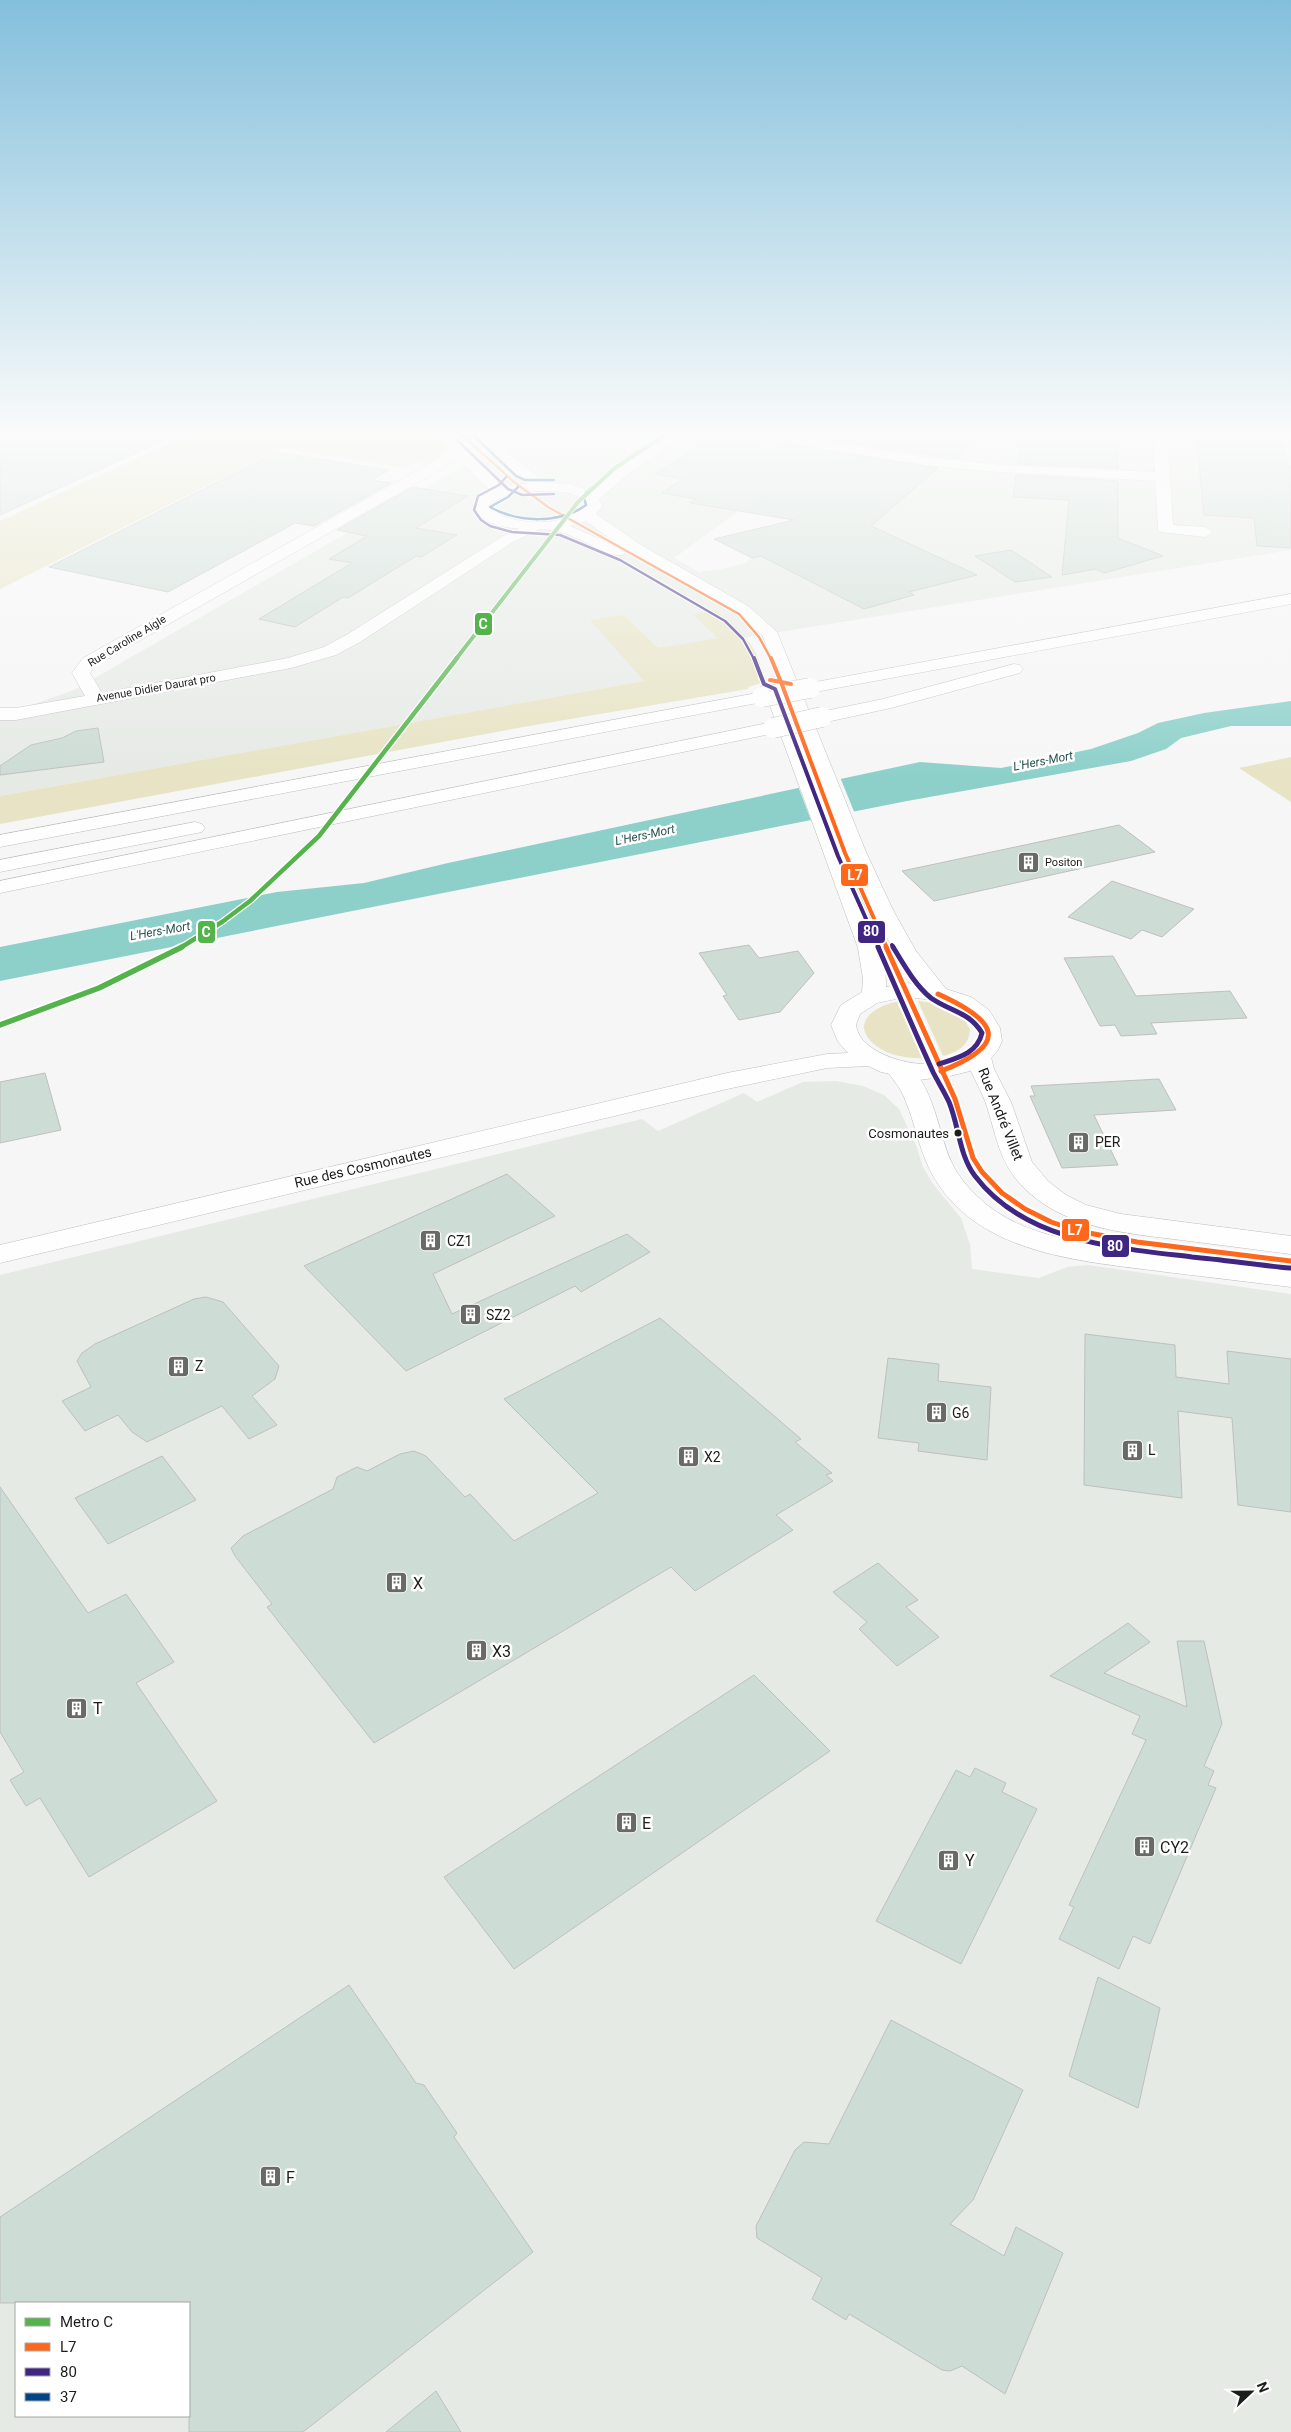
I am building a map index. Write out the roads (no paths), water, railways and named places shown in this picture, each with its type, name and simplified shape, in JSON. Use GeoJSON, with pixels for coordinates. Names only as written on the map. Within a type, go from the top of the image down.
{"type":"FeatureCollection","features":[{"type":"Feature","properties":{"kind":"main road","name":"Rue Caroline Aigle"},"geometry":{"type":"LineString","coordinates":[[96,698],[81,673],[89,662],[290,548]]}},
{"type":"Feature","properties":{"kind":"main road"},"geometry":{"type":"LineString","coordinates":[[479,557],[487,548]]}},
{"type":"Feature","properties":{"kind":"main road","name":"Avenue Didier Daurat pro"},"geometry":{"type":"LineString","coordinates":[[0,714],[16,714],[311,658],[344,645],[492,548]]}},
{"type":"Feature","properties":{"kind":"main road"},"geometry":{"type":"LineString","coordinates":[[610,548],[716,606],[743,626],[757,645],[832,849],[872,950],[875,964],[874,995]]}},
{"type":"Feature","properties":{"kind":"main road"},"geometry":{"type":"LineString","coordinates":[[635,548],[739,607],[765,628],[776,644],[854,846],[895,936],[938,994]]}},
{"type":"Feature","properties":{"kind":"main road"},"geometry":{"type":"LineString","coordinates":[[0,841],[1291,599]]}},
{"type":"Feature","properties":{"kind":"main road"},"geometry":{"type":"LineString","coordinates":[[0,866],[820,711],[885,704],[1033,665]]}},
{"type":"Feature","properties":{"kind":"main road"},"geometry":{"type":"LineString","coordinates":[[0,887],[770,721]]}},
{"type":"Feature","properties":{"kind":"main road"},"geometry":{"type":"LineString","coordinates":[[906,990],[938,994],[957,1000],[973,1009],[984,1020],[990,1032],[989,1043],[979,1057],[962,1066],[941,1071],[920,1072],[898,1069],[869,1059],[855,1049],[846,1039],[843,1027],[845,1018],[851,1009],[874,995],[906,990]]}},
{"type":"Feature","properties":{"kind":"main road","name":"Rue des Cosmonautes"},"geometry":{"type":"LineString","coordinates":[[727,1081],[814,1048],[834,1036],[843,1027]]}},
{"type":"Feature","properties":{"kind":"main road","name":"Rue André Villet"},"geometry":{"type":"LineString","coordinates":[[979,1057],[981,1069],[996,1096],[1014,1152],[1024,1170],[1036,1184],[1053,1198],[1098,1218],[1128,1225],[1291,1245]]}},
{"type":"Feature","properties":{"kind":"main road","name":"Rue des Cosmonautes"},"geometry":{"type":"LineString","coordinates":[[0,1254],[727,1081],[828,1061],[869,1059]]}},
{"type":"Feature","properties":{"kind":"main road"},"geometry":{"type":"LineString","coordinates":[[898,1069],[907,1078],[918,1098],[936,1156],[945,1176],[961,1196],[995,1222],[1020,1234],[1057,1246],[1291,1278]]}},
{"type":"Feature","properties":{"kind":"water","name":"L'Hers-Mort"},"geometry":{"type":"Polygon","coordinates":[[[1291,701],[1291,726],[1231,726],[1181,738],[1166,749],[1131,761],[907,801],[0,981],[0,947],[277,892],[364,883],[448,863],[920,762],[1001,768],[1091,749],[1138,733],[1158,723],[1204,713],[1291,701]]]}},
{"type":"Feature","properties":{"kind":"metro line","name":"C"},"geometry":{"type":"LineString","coordinates":[[0,1025],[99,988],[162,958],[222,922],[268,886],[319,836],[542,548]]}},
{"type":"Feature","properties":{"kind":"place","name":"Positon"},"geometry":{"type":"Point","coordinates":[1029,862]}},
{"type":"Feature","properties":{"kind":"place","name":"Cosmonautes"},"geometry":{"type":"Point","coordinates":[958,1133]}},
{"type":"Feature","properties":{"kind":"place","name":"PER"},"geometry":{"type":"Point","coordinates":[1079,1142]}},
{"type":"Feature","properties":{"kind":"place","name":"CZ1"},"geometry":{"type":"Point","coordinates":[431,1241]}},
{"type":"Feature","properties":{"kind":"place","name":"SZ2"},"geometry":{"type":"Point","coordinates":[470,1315]}},
{"type":"Feature","properties":{"kind":"place","name":"Z"},"geometry":{"type":"Point","coordinates":[179,1366]}},
{"type":"Feature","properties":{"kind":"place","name":"G6"},"geometry":{"type":"Point","coordinates":[936,1413]}},
{"type":"Feature","properties":{"kind":"place","name":"L"},"geometry":{"type":"Point","coordinates":[1132,1450]}},
{"type":"Feature","properties":{"kind":"place","name":"X2"},"geometry":{"type":"Point","coordinates":[688,1457]}},
{"type":"Feature","properties":{"kind":"place","name":"X"},"geometry":{"type":"Point","coordinates":[397,1583]}},
{"type":"Feature","properties":{"kind":"place","name":"X3"},"geometry":{"type":"Point","coordinates":[476,1651]}},
{"type":"Feature","properties":{"kind":"place","name":"T"},"geometry":{"type":"Point","coordinates":[77,1708]}},
{"type":"Feature","properties":{"kind":"place","name":"E"},"geometry":{"type":"Point","coordinates":[626,1823]}},
{"type":"Feature","properties":{"kind":"place","name":"CY2"},"geometry":{"type":"Point","coordinates":[1144,1847]}},
{"type":"Feature","properties":{"kind":"place","name":"Y"},"geometry":{"type":"Point","coordinates":[949,1860]}},
{"type":"Feature","properties":{"kind":"place","name":"F"},"geometry":{"type":"Point","coordinates":[270,2177]}}]}
